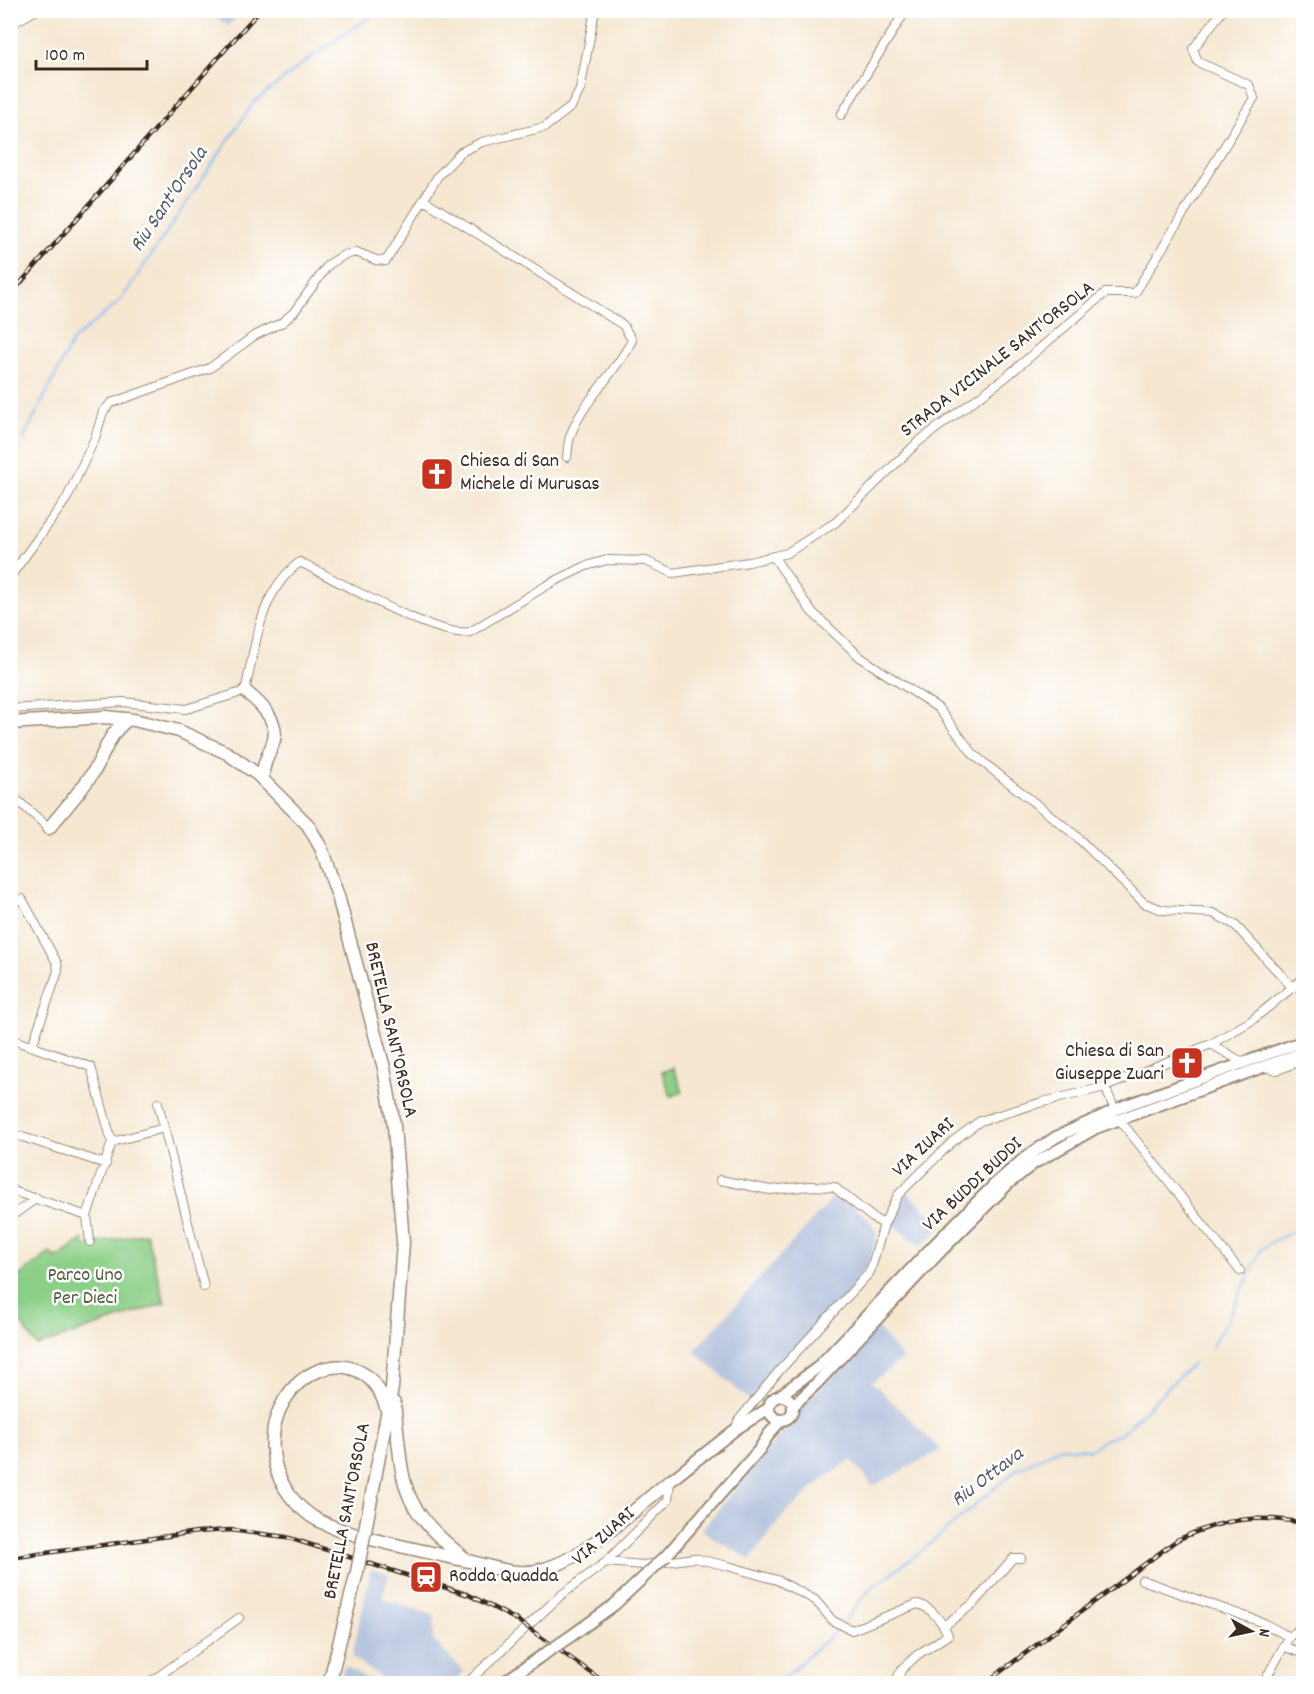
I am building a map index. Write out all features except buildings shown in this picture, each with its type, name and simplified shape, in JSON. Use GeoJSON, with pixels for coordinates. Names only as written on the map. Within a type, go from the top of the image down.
{"type":"FeatureCollection","features":[{"type":"Feature","properties":{"kind":"main road"},"geometry":{"type":"LineString","coordinates":[[245,691],[264,706],[270,718],[274,740],[262,768],[262,780]]}},
{"type":"Feature","properties":{"kind":"main road"},"geometry":{"type":"LineString","coordinates":[[91,718],[104,727],[107,741]]}},
{"type":"Feature","properties":{"kind":"main road","name":"BRETELLA SANT'ORSOLA"},"geometry":{"type":"LineString","coordinates":[[10,723],[91,718],[128,719],[179,731],[227,753],[262,780],[308,825],[321,848],[338,896],[384,1068],[391,1106],[403,1243],[388,1414],[357,1572],[329,1683]]}},
{"type":"Feature","properties":{"kind":"main road"},"geometry":{"type":"LineString","coordinates":[[49,828],[92,775],[107,741],[116,728],[128,719]]}},
{"type":"Feature","properties":{"kind":"main road"},"geometry":{"type":"LineString","coordinates":[[244,765],[255,763],[268,753]]}},
{"type":"Feature","properties":{"kind":"main road","name":"VIA BUDDI BUDDI"},"geometry":{"type":"LineString","coordinates":[[780,1396],[817,1368],[996,1183],[1026,1157],[1056,1137],[1304,1041]]}},
{"type":"Feature","properties":{"kind":"main road","name":"VIA BUDDI BUDDI"},"geometry":{"type":"LineString","coordinates":[[793,1406],[1009,1183],[1062,1146],[1117,1114],[1265,1067],[1304,1052]]}},
{"type":"Feature","properties":{"kind":"main road"},"geometry":{"type":"LineString","coordinates":[[388,1414],[377,1388],[356,1371],[335,1366],[300,1381],[281,1401],[273,1432],[274,1463],[285,1488],[305,1511],[325,1523],[466,1560],[530,1573],[558,1565],[580,1553],[736,1429],[769,1408]]}},
{"type":"Feature","properties":{"kind":"main road"},"geometry":{"type":"LineString","coordinates":[[392,1388],[400,1470],[410,1501],[433,1533],[466,1560]]}},
{"type":"Feature","properties":{"kind":"main road"},"geometry":{"type":"LineString","coordinates":[[501,1683],[614,1605],[666,1556],[759,1450],[769,1434],[782,1420],[790,1416],[793,1406],[786,1398],[780,1396],[772,1400],[769,1408],[771,1415],[782,1420]]}},
{"type":"Feature","properties":{"kind":"street"},"geometry":{"type":"LineString","coordinates":[[10,25],[36,10]]}},
{"type":"Feature","properties":{"kind":"street"},"geometry":{"type":"LineString","coordinates":[[10,577],[67,498],[95,438],[103,412],[111,403],[210,368],[254,336],[283,322],[294,312],[328,265],[344,255],[356,252],[376,260],[386,261],[438,176],[461,152],[482,142],[545,127],[571,107],[580,90],[595,10]]}},
{"type":"Feature","properties":{"kind":"street"},"geometry":{"type":"LineString","coordinates":[[842,115],[906,10]]}},
{"type":"Feature","properties":{"kind":"street","name":"STRADA VICINALE SANT'ORSOLA"},"geometry":{"type":"LineString","coordinates":[[245,691],[261,616],[288,570],[300,562],[425,623],[459,634],[470,632],[549,584],[586,566],[607,560],[646,561],[673,573],[773,556],[787,553],[836,522],[918,442],[1006,377],[1105,293],[1135,293],[1254,98],[1249,85],[1198,62],[1194,56],[1193,49],[1223,10]]}},
{"type":"Feature","properties":{"kind":"street"},"geometry":{"type":"LineString","coordinates":[[424,200],[623,325],[632,340],[622,359],[576,423],[570,436],[567,457]]}},
{"type":"Feature","properties":{"kind":"street"},"geometry":{"type":"LineString","coordinates":[[773,556],[811,610],[860,657],[938,708],[974,755],[1074,834],[1144,903],[1162,910],[1213,913],[1235,925],[1293,987]]}},
{"type":"Feature","properties":{"kind":"street"},"geometry":{"type":"LineString","coordinates":[[10,709],[124,702],[186,709],[245,691]]}},
{"type":"Feature","properties":{"kind":"street"},"geometry":{"type":"LineString","coordinates":[[10,794],[49,828]]}},
{"type":"Feature","properties":{"kind":"street"},"geometry":{"type":"LineString","coordinates":[[10,903],[22,899],[57,963],[58,971],[32,1046]]}},
{"type":"Feature","properties":{"kind":"street","name":"VIA ZUARI"},"geometry":{"type":"LineString","coordinates":[[736,1429],[738,1421],[779,1371],[870,1272],[884,1224],[898,1195],[952,1142],[980,1121],[1039,1103],[1105,1087],[1211,1044],[1251,1021],[1304,978]]}},
{"type":"Feature","properties":{"kind":"street"},"geometry":{"type":"LineString","coordinates":[[10,1039],[91,1067],[112,1142],[87,1216],[90,1242]]}},
{"type":"Feature","properties":{"kind":"street"},"geometry":{"type":"LineString","coordinates":[[1211,1044],[1245,1064]]}},
{"type":"Feature","properties":{"kind":"street"},"geometry":{"type":"LineString","coordinates":[[1265,1067],[1277,1070],[1304,1060]]}},
{"type":"Feature","properties":{"kind":"street"},"geometry":{"type":"LineString","coordinates":[[1105,1087],[1117,1114],[1240,1271]]}},
{"type":"Feature","properties":{"kind":"street"},"geometry":{"type":"LineString","coordinates":[[158,1103],[204,1287]]}},
{"type":"Feature","properties":{"kind":"street"},"geometry":{"type":"LineString","coordinates":[[112,1142],[164,1128]]}},
{"type":"Feature","properties":{"kind":"street"},"geometry":{"type":"LineString","coordinates":[[10,1133],[106,1164]]}},
{"type":"Feature","properties":{"kind":"street"},"geometry":{"type":"LineString","coordinates":[[720,1180],[770,1190],[810,1186],[834,1187],[884,1224]]}},
{"type":"Feature","properties":{"kind":"street"},"geometry":{"type":"LineString","coordinates":[[10,1190],[87,1216]]}},
{"type":"Feature","properties":{"kind":"street"},"geometry":{"type":"LineString","coordinates":[[10,1217],[37,1198]]}},
{"type":"Feature","properties":{"kind":"street","name":"VIA ZUARI"},"geometry":{"type":"LineString","coordinates":[[466,1683],[560,1596],[606,1562],[668,1500],[670,1481]]}},
{"type":"Feature","properties":{"kind":"street"},"geometry":{"type":"LineString","coordinates":[[606,1562],[644,1565],[694,1558],[728,1566],[777,1580],[815,1600],[833,1621],[852,1630],[917,1604],[925,1605],[944,1626],[947,1638],[917,1655],[902,1670],[894,1683]]}},
{"type":"Feature","properties":{"kind":"street"},"geometry":{"type":"LineString","coordinates":[[944,1626],[974,1603],[1013,1558],[1021,1558]]}},
{"type":"Feature","properties":{"kind":"street"},"geometry":{"type":"LineString","coordinates":[[1142,1580],[1264,1623],[1289,1637]]}},
{"type":"Feature","properties":{"kind":"street"},"geometry":{"type":"LineString","coordinates":[[148,1683],[238,1618]]}},
{"type":"Feature","properties":{"kind":"street"},"geometry":{"type":"LineString","coordinates":[[1263,1683],[1289,1637],[1304,1625]]}},
{"type":"Feature","properties":{"kind":"street"},"geometry":{"type":"LineString","coordinates":[[1284,1646],[1304,1654]]}},
{"type":"Feature","properties":{"kind":"shaded area"},"geometry":{"type":"Polygon","coordinates":[[[210,11],[242,11],[228,26],[210,11]]]}},
{"type":"Feature","properties":{"kind":"shaded area"},"geometry":{"type":"Polygon","coordinates":[[[906,1191],[942,1226],[921,1247],[887,1220],[906,1191]]]}},
{"type":"Feature","properties":{"kind":"shaded area"},"geometry":{"type":"Polygon","coordinates":[[[837,1193],[868,1218],[877,1233],[873,1251],[860,1282],[750,1401],[694,1351],[837,1193]]]}},
{"type":"Feature","properties":{"kind":"shaded area"},"geometry":{"type":"Polygon","coordinates":[[[873,1323],[903,1359],[872,1382],[941,1450],[873,1486],[851,1460],[821,1481],[782,1517],[750,1560],[701,1530],[873,1323]]]}},
{"type":"Feature","properties":{"kind":"shaded area"},"geometry":{"type":"Polygon","coordinates":[[[371,1569],[389,1574],[382,1598],[435,1616],[433,1640],[464,1672],[457,1683],[389,1683],[352,1657],[371,1569]]]}},
{"type":"Feature","properties":{"kind":"shaded area"},"geometry":{"type":"Polygon","coordinates":[[[345,1666],[374,1683],[339,1683],[345,1666]]]}},
{"type":"Feature","properties":{"kind":"green space"},"geometry":{"type":"Polygon","coordinates":[[[673,1068],[683,1092],[671,1096],[662,1072],[673,1068]]]}},
{"type":"Feature","properties":{"kind":"green space","name":"Parco Uno Per Dieci"},"geometry":{"type":"Polygon","coordinates":[[[146,1233],[165,1303],[37,1346],[11,1309],[11,1302],[17,1297],[11,1282],[50,1253],[56,1259],[83,1239],[84,1246],[146,1233]]]}},
{"type":"Feature","properties":{"kind":"waterway","name":"Riu Sant'Orsola"},"geometry":{"type":"LineString","coordinates":[[23,440],[73,340],[121,300],[254,102],[314,55],[381,10]]}},
{"type":"Feature","properties":{"kind":"waterway","name":"Riu Sant'Orsola"},"geometry":{"type":"LineString","coordinates":[[10,462],[19,448]]}},
{"type":"Feature","properties":{"kind":"waterway","name":"Riu Ottava"},"geometry":{"type":"LineString","coordinates":[[1211,1347],[1228,1319],[1261,1250],[1273,1241],[1304,1227]]}},
{"type":"Feature","properties":{"kind":"waterway","name":"Riu Ottava"},"geometry":{"type":"LineString","coordinates":[[844,1622],[870,1589],[923,1550],[1016,1470],[1061,1447],[1090,1450],[1104,1440],[1121,1434],[1193,1363]]}},
{"type":"Feature","properties":{"kind":"waterway","name":"Riu Ottava"},"geometry":{"type":"LineString","coordinates":[[777,1684],[837,1630]]}},
{"type":"Feature","properties":{"kind":"railway"},"geometry":{"type":"LineString","coordinates":[[10,295],[260,10]]}},
{"type":"Feature","properties":{"kind":"railway"},"geometry":{"type":"LineString","coordinates":[[984,1684],[1177,1540],[1209,1527],[1239,1520],[1269,1519],[1304,1523]]}},
{"type":"Feature","properties":{"kind":"railway"},"geometry":{"type":"LineString","coordinates":[[10,1558],[197,1532],[230,1530],[286,1537],[469,1595],[517,1620],[607,1684]]}},
{"type":"Feature","properties":{"kind":"place","name":"Chiesa di San Michele di Murusas"},"geometry":{"type":"Point","coordinates":[437,474]}},
{"type":"Feature","properties":{"kind":"place","name":"Chiesa di San Giuseppe Zuari"},"geometry":{"type":"Point","coordinates":[1187,1063]}},
{"type":"Feature","properties":{"kind":"place","name":"Rodda Quadda"},"geometry":{"type":"Point","coordinates":[426,1577]}}]}
